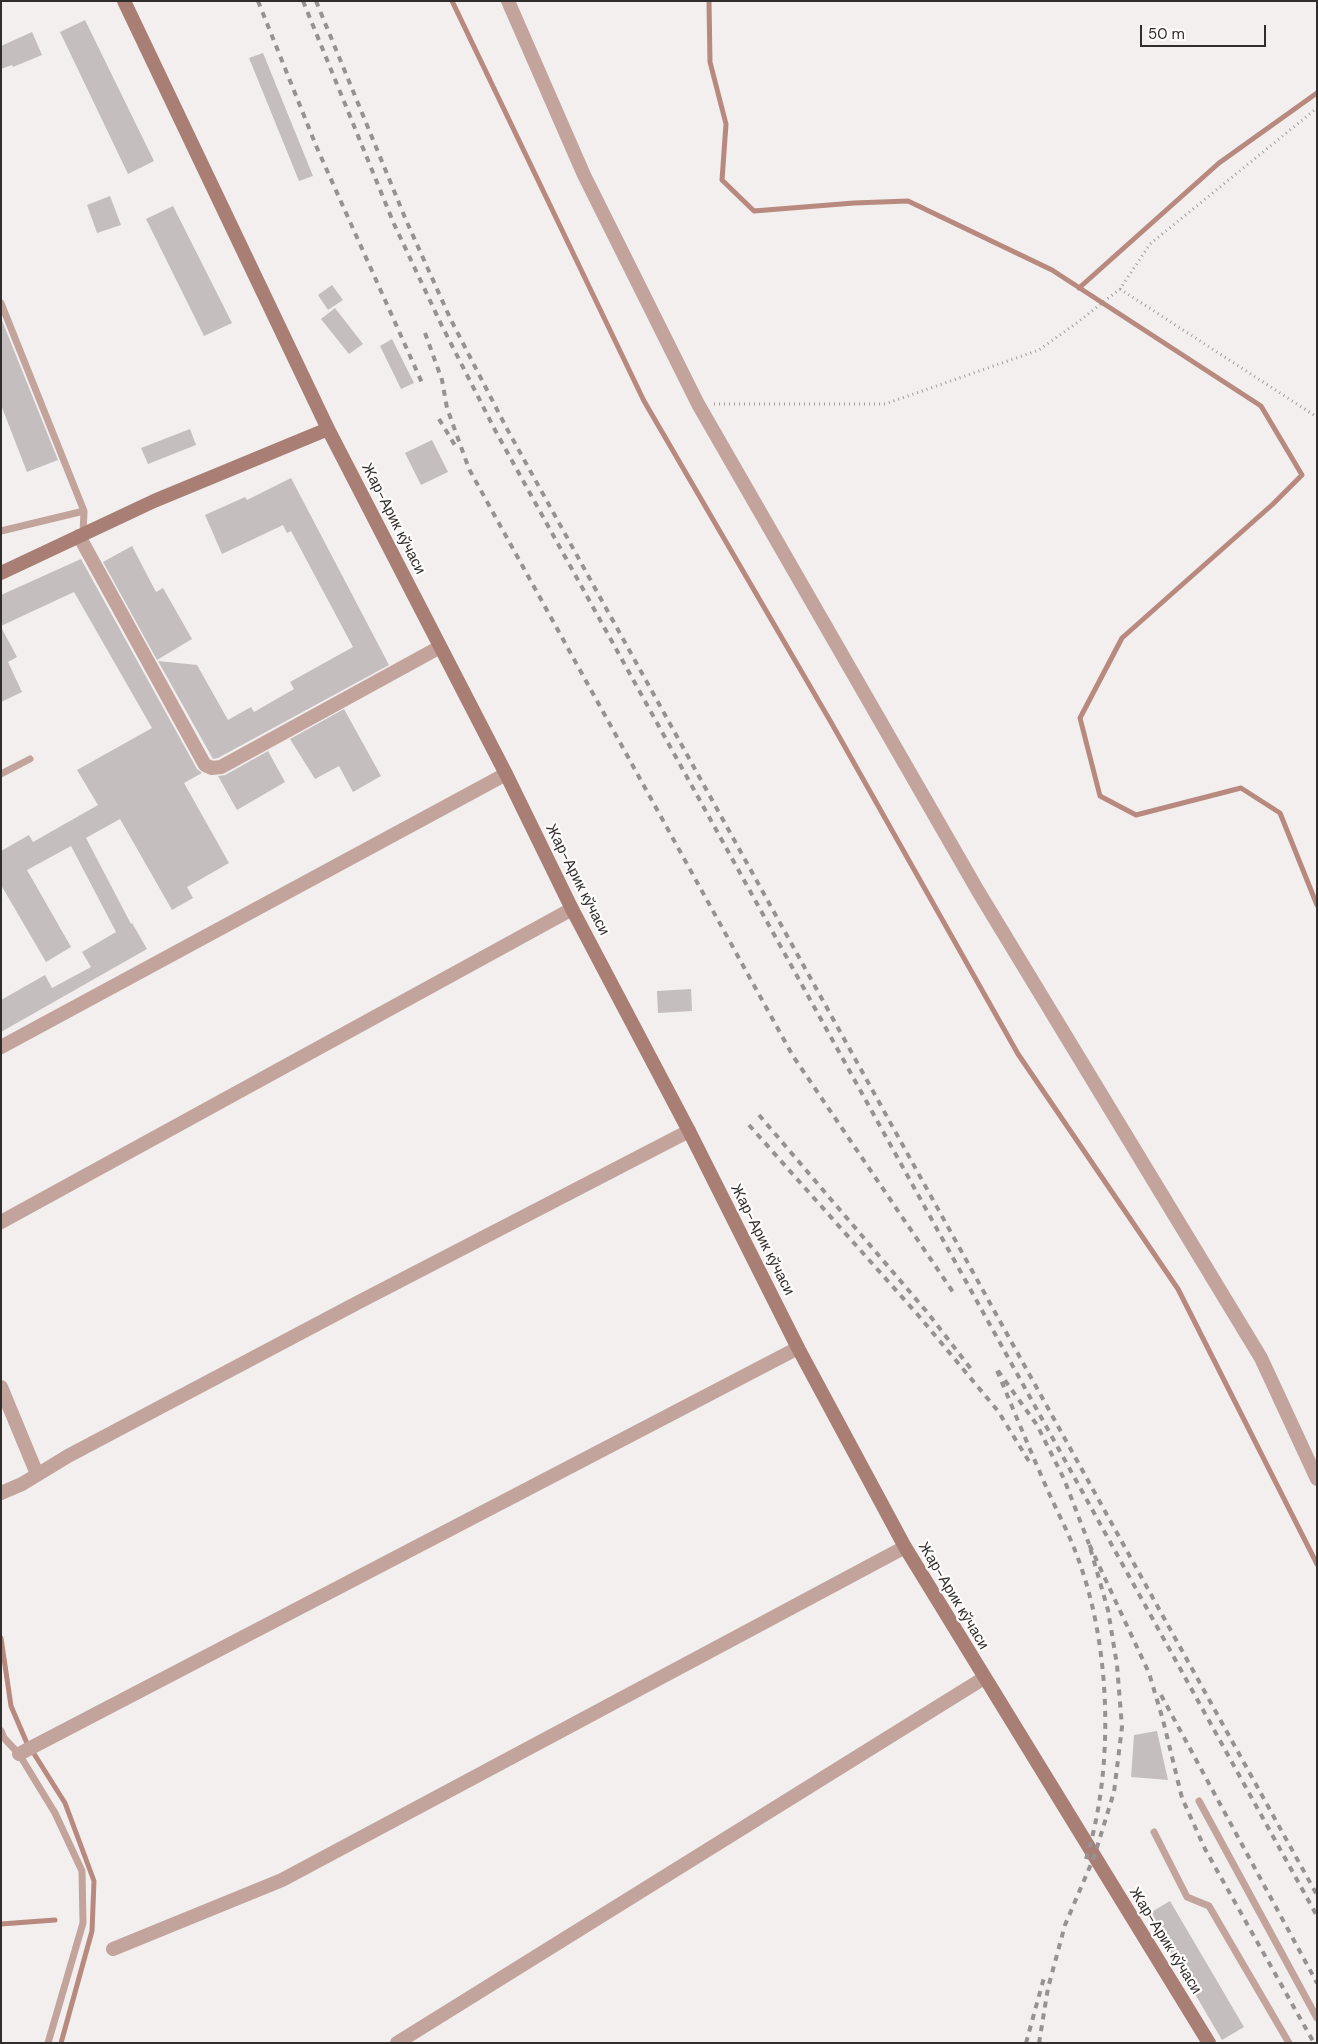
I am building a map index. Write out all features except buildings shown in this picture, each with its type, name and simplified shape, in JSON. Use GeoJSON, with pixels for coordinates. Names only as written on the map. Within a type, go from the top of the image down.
{"type":"FeatureCollection","features":[{"type":"Feature","properties":{"kind":"main road","name":"Жар-Арик кўчаси"},"geometry":{"type":"LineString","coordinates":[[124,1],[328,429],[506,774],[572,909],[689,1131],[798,1348],[905,1547],[1208,2043]]}},
{"type":"Feature","properties":{"kind":"main road"},"geometry":{"type":"LineString","coordinates":[[1,573],[154,501],[328,429]]}},
{"type":"Feature","properties":{"kind":"street"},"geometry":{"type":"LineString","coordinates":[[508,1],[584,175],[698,404],[978,890],[1261,1358],[1317,1479]]}},
{"type":"Feature","properties":{"kind":"street"},"geometry":{"type":"LineString","coordinates":[[81,535],[205,765],[212,768],[221,767],[440,648]]}},
{"type":"Feature","properties":{"kind":"street"},"geometry":{"type":"LineString","coordinates":[[1,1047],[506,774]]}},
{"type":"Feature","properties":{"kind":"street"},"geometry":{"type":"LineString","coordinates":[[1,1222],[572,909]]}},
{"type":"Feature","properties":{"kind":"street"},"geometry":{"type":"LineString","coordinates":[[1,1493],[366,1298],[689,1131]]}},
{"type":"Feature","properties":{"kind":"street"},"geometry":{"type":"LineString","coordinates":[[19,1754],[798,1348]]}},
{"type":"Feature","properties":{"kind":"street"},"geometry":{"type":"LineString","coordinates":[[1,1387],[37,1474]]}},
{"type":"Feature","properties":{"kind":"street"},"geometry":{"type":"LineString","coordinates":[[113,1949],[282,1880],[905,1547]]}},
{"type":"Feature","properties":{"kind":"street"},"geometry":{"type":"LineString","coordinates":[[397,2043],[984,1678]]}},
{"type":"Feature","properties":{"kind":"lane"},"geometry":{"type":"LineString","coordinates":[[1,303],[84,511],[81,535]]}},
{"type":"Feature","properties":{"kind":"lane"},"geometry":{"type":"LineString","coordinates":[[1,531],[84,511]]}},
{"type":"Feature","properties":{"kind":"lane"},"geometry":{"type":"LineString","coordinates":[[1,774],[30,759]]}},
{"type":"Feature","properties":{"kind":"lane"},"geometry":{"type":"LineString","coordinates":[[1,1730],[4,1738],[19,1754],[55,1813],[82,1871],[83,1923],[48,2043]]}},
{"type":"Feature","properties":{"kind":"lane"},"geometry":{"type":"LineString","coordinates":[[1199,1802],[1317,2018]]}},
{"type":"Feature","properties":{"kind":"lane"},"geometry":{"type":"LineString","coordinates":[[1154,1832],[1187,1897],[1210,1906],[1289,2043]]}},
{"type":"Feature","properties":{"kind":"path"},"geometry":{"type":"LineString","coordinates":[[698,404],[885,404],[1039,350],[1120,289],[1150,244],[1317,108]]}},
{"type":"Feature","properties":{"kind":"path"},"geometry":{"type":"LineString","coordinates":[[1120,289],[1317,417]]}},
{"type":"Feature","properties":{"kind":"waterway"},"geometry":{"type":"LineString","coordinates":[[452,1],[644,401],[832,724],[1018,1054],[1178,1289],[1317,1564]]}},
{"type":"Feature","properties":{"kind":"waterway"},"geometry":{"type":"LineString","coordinates":[[709,1],[710,62],[726,124],[722,180],[754,211],[854,203],[908,201],[1052,270],[1261,406],[1302,475],[1273,504],[1122,638],[1080,718],[1100,796],[1136,815],[1241,788],[1280,813],[1317,905]]}},
{"type":"Feature","properties":{"kind":"waterway"},"geometry":{"type":"LineString","coordinates":[[1079,288],[1219,163],[1317,93]]}},
{"type":"Feature","properties":{"kind":"waterway"},"geometry":{"type":"LineString","coordinates":[[1,1638],[11,1706],[26,1741],[65,1803],[94,1881],[92,1931],[61,2043]]}},
{"type":"Feature","properties":{"kind":"waterway"},"geometry":{"type":"LineString","coordinates":[[1,1924],[55,1920]]}},
{"type":"Feature","properties":{"kind":"railway"},"geometry":{"type":"LineString","coordinates":[[258,1],[317,148],[423,385]]}},
{"type":"Feature","properties":{"kind":"railway"},"geometry":{"type":"LineString","coordinates":[[303,1],[394,224],[441,324],[495,430],[1317,1916]]}},
{"type":"Feature","properties":{"kind":"railway"},"geometry":{"type":"LineString","coordinates":[[316,1],[406,220],[450,318],[506,427],[1317,1895]]}},
{"type":"Feature","properties":{"kind":"railway"},"geometry":{"type":"LineString","coordinates":[[425,333],[442,380],[447,408],[469,469],[793,1056],[955,1295]]}},
{"type":"Feature","properties":{"kind":"railway"},"geometry":{"type":"LineString","coordinates":[[439,419],[456,447]]}},
{"type":"Feature","properties":{"kind":"railway"},"geometry":{"type":"LineString","coordinates":[[759,1115],[927,1312],[971,1369]]}},
{"type":"Feature","properties":{"kind":"railway"},"geometry":{"type":"LineString","coordinates":[[749,1125],[918,1315],[998,1411],[1030,1463]]}},
{"type":"Feature","properties":{"kind":"railway"},"geometry":{"type":"LineString","coordinates":[[1086,1859],[1102,1785],[1105,1745],[1102,1665],[1096,1626],[1088,1588],[1070,1537],[1041,1476],[996,1368],[1037,1425],[1064,1479],[1089,1544]]}},
{"type":"Feature","properties":{"kind":"railway"},"geometry":{"type":"LineString","coordinates":[[1039,2043],[1048,1988],[1065,1925],[1094,1857],[1114,1792],[1122,1727],[1117,1665],[1108,1610],[1089,1544],[1149,1673],[1163,1720],[1182,1798],[1205,1849],[1314,2043]]}},
{"type":"Feature","properties":{"kind":"railway"},"geometry":{"type":"LineString","coordinates":[[1161,1695],[1317,1983]]}},
{"type":"Feature","properties":{"kind":"railway"},"geometry":{"type":"LineString","coordinates":[[1026,2043],[1045,1974]]}}]}
